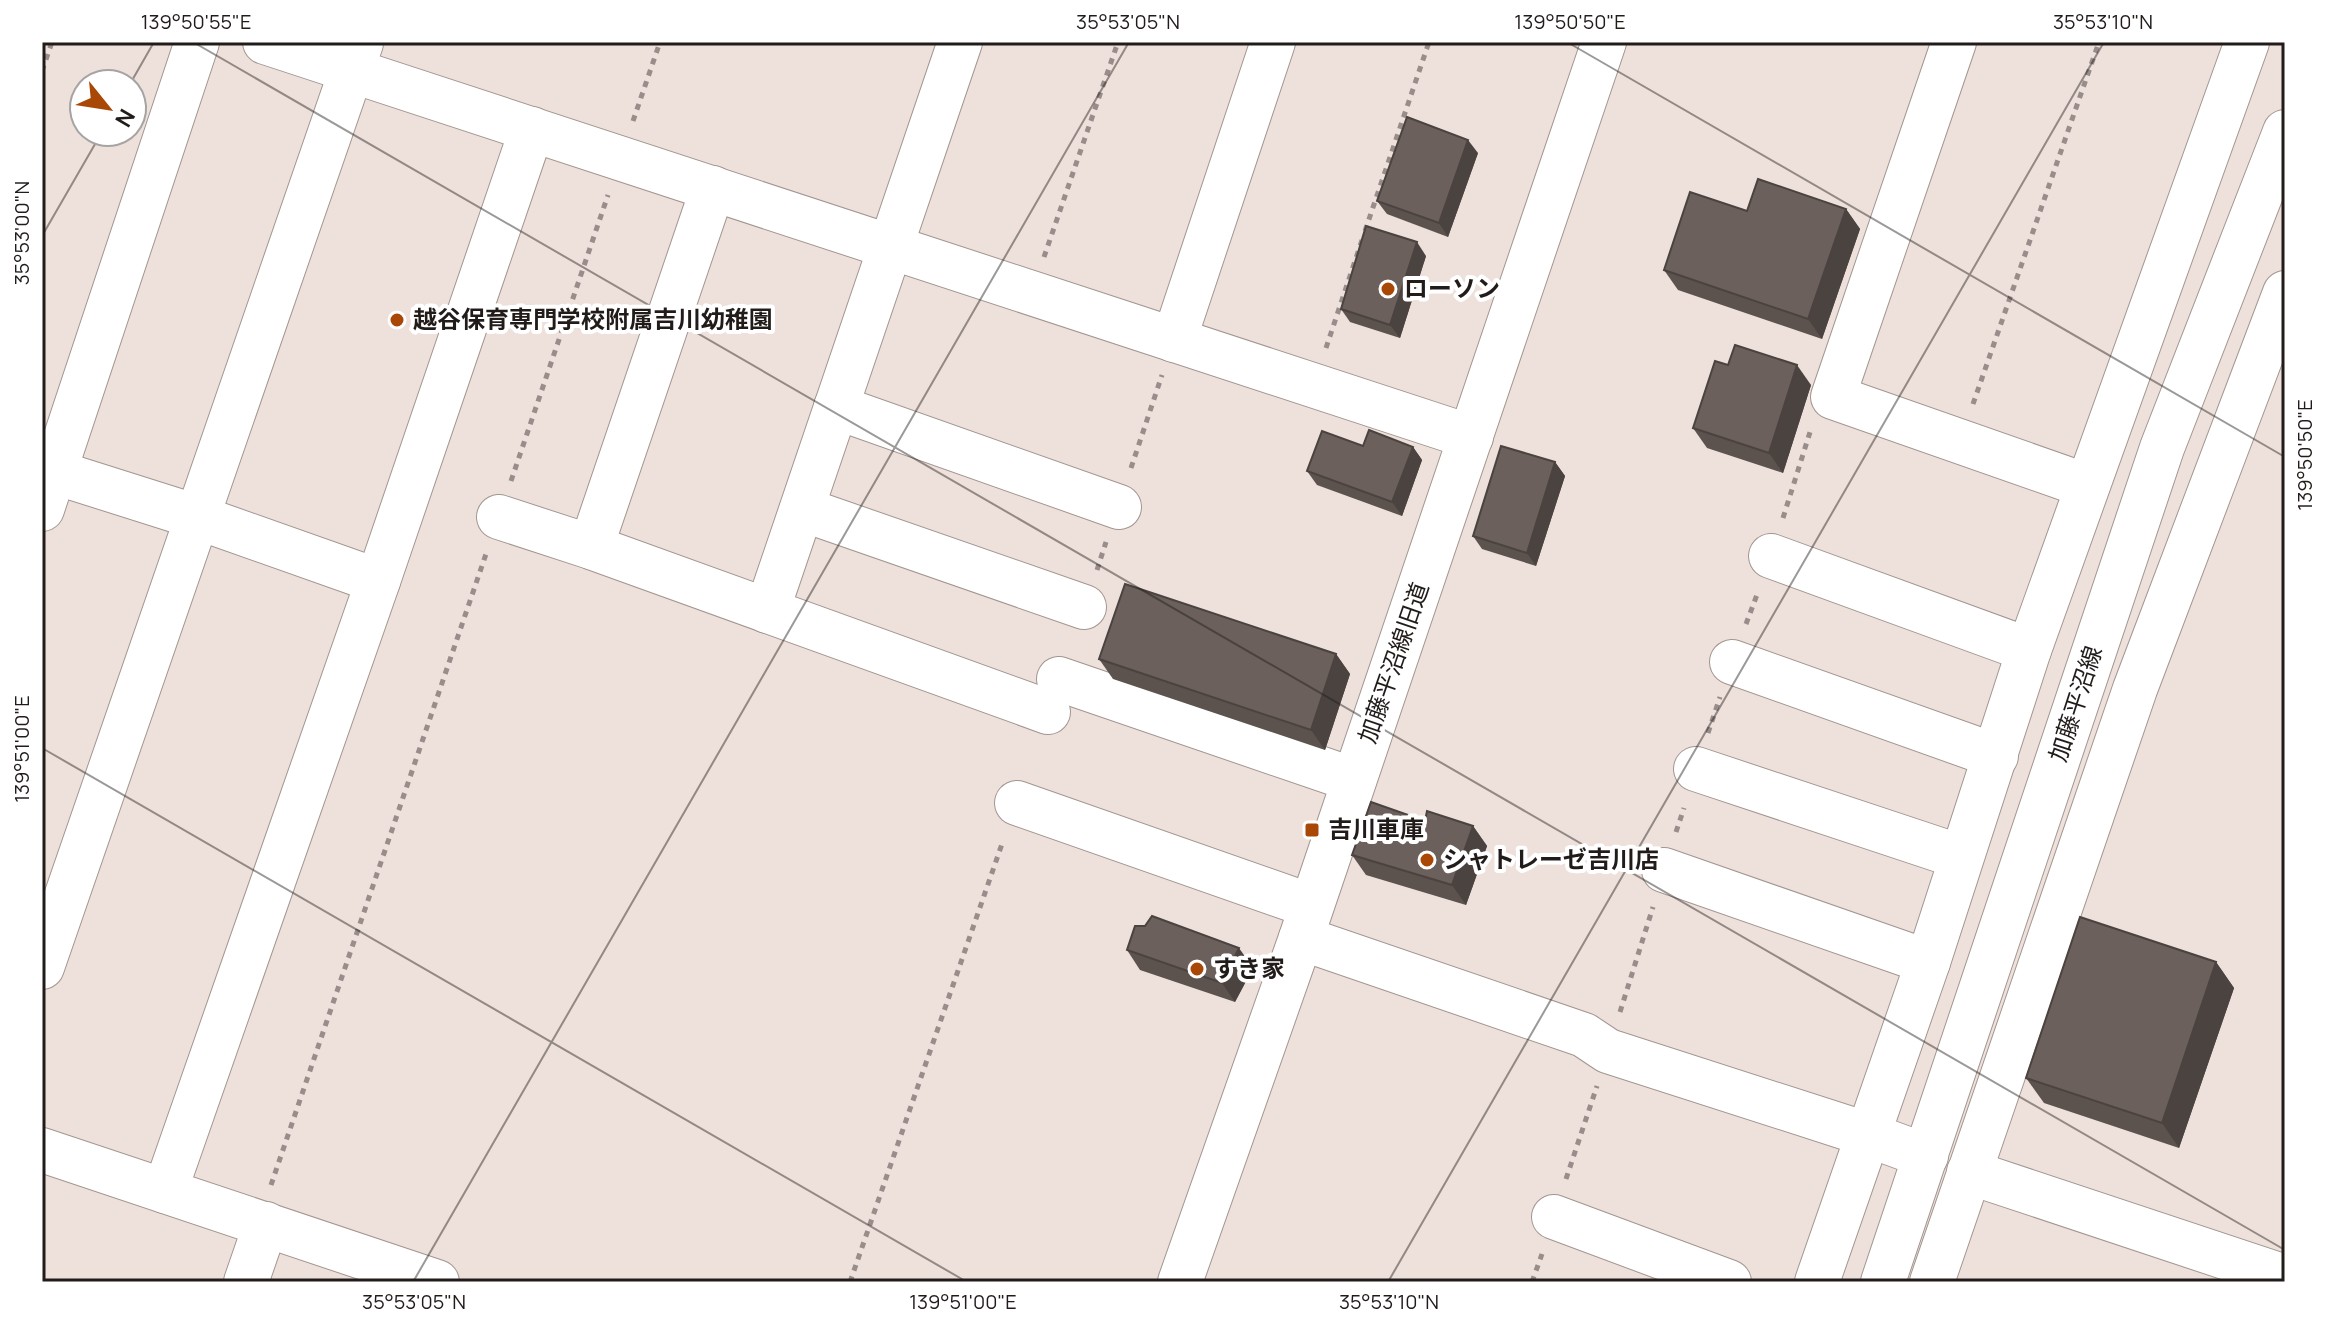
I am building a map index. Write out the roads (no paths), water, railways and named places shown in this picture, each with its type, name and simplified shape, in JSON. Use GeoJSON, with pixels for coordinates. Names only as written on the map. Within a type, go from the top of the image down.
{"type":"FeatureCollection","features":[{"type":"Feature","properties":{"kind":"street"},"geometry":{"type":"LineString","coordinates":[[197,42],[46,483],[197,517],[378,581]]}},
{"type":"Feature","properties":{"kind":"street"},"geometry":{"type":"LineString","coordinates":[[265,42],[357,56],[532,129],[1471,437]]}},
{"type":"Feature","properties":{"kind":"street"},"geometry":{"type":"LineString","coordinates":[[767,611],[960,42]]}},
{"type":"Feature","properties":{"kind":"street"},"geometry":{"type":"LineString","coordinates":[[1174,340],[1273,42]]}},
{"type":"Feature","properties":{"kind":"street","name":"加藤平沼線旧道"},"geometry":{"type":"LineString","coordinates":[[1180,1282],[1306,922],[1604,42]]}},
{"type":"Feature","properties":{"kind":"street"},"geometry":{"type":"LineString","coordinates":[[1954,42],[1833,397],[2087,486]]}},
{"type":"Feature","properties":{"kind":"street"},"geometry":{"type":"LineString","coordinates":[[1817,1282],[1928,962],[2028,653],[2247,42]]}},
{"type":"Feature","properties":{"kind":"street"},"geometry":{"type":"LineString","coordinates":[[42,967],[357,56]]}},
{"type":"Feature","properties":{"kind":"street"},"geometry":{"type":"LineString","coordinates":[[165,1191],[532,129]]}},
{"type":"Feature","properties":{"kind":"street","name":"加藤平沼線"},"geometry":{"type":"LineString","coordinates":[[1883,1282],[2162,448],[2285,132]]}},
{"type":"Feature","properties":{"kind":"street"},"geometry":{"type":"LineString","coordinates":[[591,547],[713,188]]}},
{"type":"Feature","properties":{"kind":"street","name":"加藤平沼線"},"geometry":{"type":"LineString","coordinates":[[1932,1282],[2135,689],[2285,293]]}},
{"type":"Feature","properties":{"kind":"street"},"geometry":{"type":"LineString","coordinates":[[836,407],[1119,507]]}},
{"type":"Feature","properties":{"kind":"street"},"geometry":{"type":"LineString","coordinates":[[802,509],[1084,607]]}},
{"type":"Feature","properties":{"kind":"street"},"geometry":{"type":"LineString","coordinates":[[499,517],[767,611],[1354,780]]}},
{"type":"Feature","properties":{"kind":"street"},"geometry":{"type":"LineString","coordinates":[[1771,556],[2085,677]]}},
{"type":"Feature","properties":{"kind":"street"},"geometry":{"type":"LineString","coordinates":[[1732,662],[1996,756]]}},
{"type":"Feature","properties":{"kind":"street"},"geometry":{"type":"LineString","coordinates":[[1696,769],[1961,857]]}},
{"type":"Feature","properties":{"kind":"street"},"geometry":{"type":"LineString","coordinates":[[1017,803],[1584,1035],[1608,1051],[1926,1156]]}},
{"type":"Feature","properties":{"kind":"street"},"geometry":{"type":"LineString","coordinates":[[1664,870],[1928,962]]}},
{"type":"Feature","properties":{"kind":"street"},"geometry":{"type":"LineString","coordinates":[[42,1150],[437,1282]]}},
{"type":"Feature","properties":{"kind":"street"},"geometry":{"type":"LineString","coordinates":[[1969,1172],[2285,1277]]}},
{"type":"Feature","properties":{"kind":"street"},"geometry":{"type":"LineString","coordinates":[[1554,1217],[1729,1282]]}},
{"type":"Feature","properties":{"kind":"street"},"geometry":{"type":"LineString","coordinates":[[246,1282],[266,1224]]}},
{"type":"Feature","properties":{"kind":"place","name":"ローソン"},"geometry":{"type":"Point","coordinates":[1388,289]}},
{"type":"Feature","properties":{"kind":"place","name":"越谷保育専門学校附属吉川幼稚園"},"geometry":{"type":"Point","coordinates":[397,320]}},
{"type":"Feature","properties":{"kind":"place","name":"吉川車庫"},"geometry":{"type":"Point","coordinates":[1312,830]}},
{"type":"Feature","properties":{"kind":"place","name":"シャトレーゼ吉川店"},"geometry":{"type":"Point","coordinates":[1427,860]}},
{"type":"Feature","properties":{"kind":"place","name":"すき家"},"geometry":{"type":"Point","coordinates":[1197,969]}}]}
